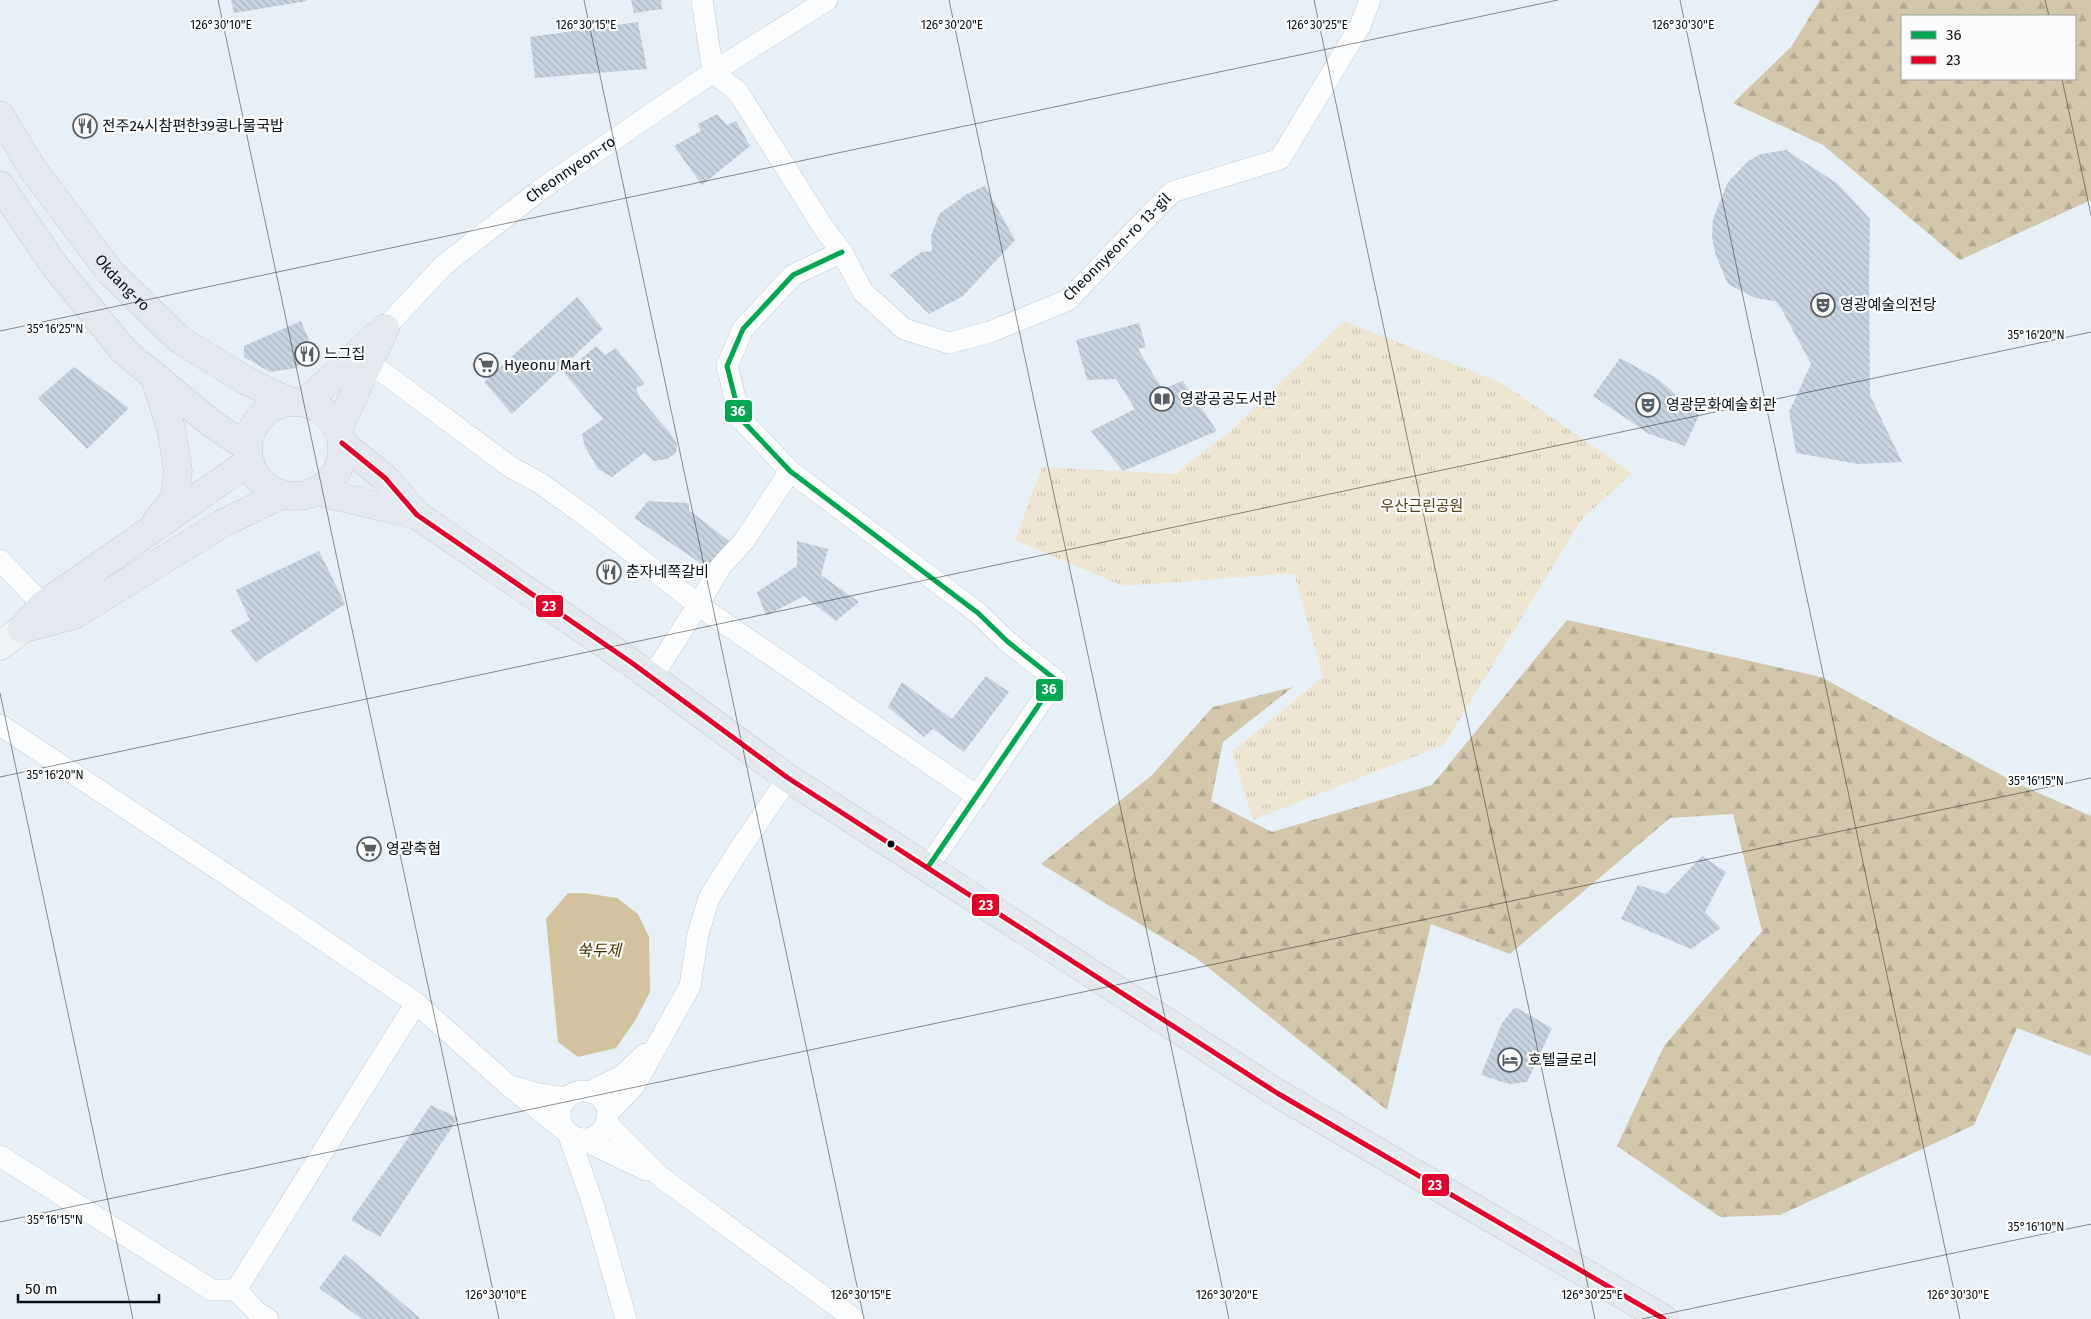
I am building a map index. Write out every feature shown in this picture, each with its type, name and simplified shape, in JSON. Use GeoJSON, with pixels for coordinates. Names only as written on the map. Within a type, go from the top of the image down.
{"type":"FeatureCollection","features":[{"type":"Feature","properties":{"kind":"main road","name":"Okdang-ro"},"geometry":{"type":"LineString","coordinates":[[0,115],[32,168],[110,272],[180,340],[245,380],[297,403],[319,408],[330,417],[340,436],[385,478],[417,515]]}},
{"type":"Feature","properties":{"kind":"main road"},"geometry":{"type":"LineString","coordinates":[[0,185],[65,279],[124,350],[249,454],[262,482],[284,494],[300,495],[315,491],[327,483],[336,472],[341,458],[340,436],[369,362],[385,328]]}},
{"type":"Feature","properties":{"kind":"main road"},"geometry":{"type":"LineString","coordinates":[[0,646],[22,628],[43,605],[148,531],[249,454],[254,428],[265,412],[277,406],[297,403],[385,328]]}},
{"type":"Feature","properties":{"kind":"main road"},"geometry":{"type":"LineString","coordinates":[[148,531],[175,499],[178,471],[171,428],[154,375]]}},
{"type":"Feature","properties":{"kind":"main road"},"geometry":{"type":"LineString","coordinates":[[315,491],[417,515],[652,677],[788,778],[1277,1093],[1664,1319]]}},
{"type":"Feature","properties":{"kind":"main road"},"geometry":{"type":"LineString","coordinates":[[22,628],[74,615],[224,524],[284,494]]}},
{"type":"Feature","properties":{"kind":"street"},"geometry":{"type":"LineString","coordinates":[[702,0],[713,72],[826,0]]}},
{"type":"Feature","properties":{"kind":"street","name":"Cheonnyeon-ro 13-gil"},"geometry":{"type":"LineString","coordinates":[[713,72],[738,92],[825,230],[842,252],[864,292],[883,312],[904,329],[949,343],[990,332],[1068,300],[1172,192],[1280,159],[1360,26],[1370,0]]}},
{"type":"Feature","properties":{"kind":"street","name":"Cheonnyeon-ro"},"geometry":{"type":"LineString","coordinates":[[385,328],[444,265],[540,190],[713,72]]}},
{"type":"Feature","properties":{"kind":"street"},"geometry":{"type":"LineString","coordinates":[[842,252],[793,275],[743,329],[726,366],[740,418],[790,471],[978,613],[1008,642],[1056,680],[928,867]]}},
{"type":"Feature","properties":{"kind":"street"},"geometry":{"type":"LineString","coordinates":[[369,362],[512,468],[540,483],[590,519],[698,605],[977,796]]}},
{"type":"Feature","properties":{"kind":"street"},"geometry":{"type":"LineString","coordinates":[[652,677],[721,566],[744,541],[790,471]]}},
{"type":"Feature","properties":{"kind":"street"},"geometry":{"type":"LineString","coordinates":[[0,560],[43,605]]}},
{"type":"Feature","properties":{"kind":"street"},"geometry":{"type":"LineString","coordinates":[[0,725],[416,1003],[508,1085],[575,1136],[662,1178],[854,1319]]}},
{"type":"Feature","properties":{"kind":"street"},"geometry":{"type":"LineString","coordinates":[[575,1136],[597,1135],[607,1118],[635,1085],[690,986],[698,934],[709,898],[788,778]]}},
{"type":"Feature","properties":{"kind":"street"},"geometry":{"type":"LineString","coordinates":[[236,1290],[416,1003]]}},
{"type":"Feature","properties":{"kind":"street"},"geometry":{"type":"LineString","coordinates":[[626,1319],[575,1136],[560,1119],[562,1104],[567,1098],[574,1093],[589,1092],[622,1076],[661,1038]]}},
{"type":"Feature","properties":{"kind":"street"},"geometry":{"type":"LineString","coordinates":[[508,1085],[539,1094],[567,1098]]}},
{"type":"Feature","properties":{"kind":"street"},"geometry":{"type":"LineString","coordinates":[[589,1092],[602,1100],[607,1118],[662,1178]]}},
{"type":"Feature","properties":{"kind":"street"},"geometry":{"type":"LineString","coordinates":[[0,1156],[212,1290],[236,1290],[257,1312],[268,1319]]}},
{"type":"Feature","properties":{"kind":"green space"},"geometry":{"type":"Polygon","coordinates":[[[1820,0],[2091,0],[2091,200],[1960,260],[1823,145],[1733,103],[1791,47],[1820,0]]]}},
{"type":"Feature","properties":{"kind":"green space","name":"우산근린공원"},"geometry":{"type":"Polygon","coordinates":[[[1344,321],[1502,383],[1632,473],[1582,519],[1444,745],[1253,820],[1232,752],[1323,677],[1294,573],[1123,586],[1015,540],[1042,467],[1175,474],[1230,431],[1344,321]]]}},
{"type":"Feature","properties":{"kind":"green space"},"geometry":{"type":"Polygon","coordinates":[[[1567,620],[1821,677],[2014,782],[2091,816],[2091,1056],[2017,1028],[1974,1125],[1780,1215],[1720,1217],[1617,1146],[1664,1046],[1762,931],[1733,814],[1670,818],[1510,954],[1431,924],[1387,1110],[1196,958],[1041,864],[1152,775],[1213,707],[1293,687],[1223,742],[1211,801],[1272,832],[1432,785],[1567,620]]]}},
{"type":"Feature","properties":{"kind":"water","name":"쑥두제"},"geometry":{"type":"Polygon","coordinates":[[[568,893],[584,893],[617,898],[638,914],[649,937],[650,992],[636,1019],[616,1048],[578,1057],[558,1042],[546,919],[568,893]]]}},
{"type":"Feature","properties":{"kind":"building"},"geometry":{"type":"Polygon","coordinates":[[[231,0],[307,0],[307,1],[234,13],[231,0]]]}},
{"type":"Feature","properties":{"kind":"building"},"geometry":{"type":"Polygon","coordinates":[[[631,0],[661,0],[662,9],[634,13],[631,0]]]}},
{"type":"Feature","properties":{"kind":"building"},"geometry":{"type":"Polygon","coordinates":[[[638,22],[647,69],[535,78],[530,37],[638,22]]]}},
{"type":"Feature","properties":{"kind":"building"},"geometry":{"type":"Polygon","coordinates":[[[717,114],[727,125],[736,121],[750,146],[702,185],[674,146],[701,131],[698,124],[717,114]]]}},
{"type":"Feature","properties":{"kind":"building","name":"영광예술의전당"},"geometry":{"type":"Polygon","coordinates":[[[1786,150],[1838,184],[1870,219],[1870,395],[1902,462],[1858,464],[1796,453],[1789,412],[1811,364],[1781,308],[1775,301],[1755,298],[1728,284],[1716,256],[1712,238],[1713,219],[1728,182],[1748,161],[1761,154],[1786,150]]]}},
{"type":"Feature","properties":{"kind":"building"},"geometry":{"type":"Polygon","coordinates":[[[985,186],[1015,240],[963,296],[929,314],[890,275],[921,252],[932,251],[931,236],[939,214],[967,194],[985,186]]]}},
{"type":"Feature","properties":{"kind":"building"},"geometry":{"type":"Polygon","coordinates":[[[577,297],[603,329],[512,414],[484,382],[577,297]]]}},
{"type":"Feature","properties":{"kind":"building"},"geometry":{"type":"Polygon","coordinates":[[[301,321],[313,350],[296,368],[270,372],[244,357],[244,346],[301,321]]]}},
{"type":"Feature","properties":{"kind":"building","name":"영광공공도서관"},"geometry":{"type":"Polygon","coordinates":[[[1139,323],[1146,347],[1138,349],[1162,389],[1183,381],[1217,431],[1123,471],[1091,431],[1135,409],[1116,379],[1087,380],[1076,340],[1139,323]]]}},
{"type":"Feature","properties":{"kind":"building"},"geometry":{"type":"Polygon","coordinates":[[[596,346],[605,355],[616,348],[645,384],[636,388],[640,398],[670,433],[677,444],[676,453],[667,459],[654,461],[644,453],[612,477],[598,469],[585,447],[582,434],[603,419],[564,373],[596,346]]]}},
{"type":"Feature","properties":{"kind":"building","name":"영광문화예술회관"},"geometry":{"type":"Polygon","coordinates":[[[1620,358],[1658,379],[1699,415],[1685,446],[1649,434],[1593,396],[1620,358]]]}},
{"type":"Feature","properties":{"kind":"building"},"geometry":{"type":"Polygon","coordinates":[[[74,367],[129,408],[87,449],[38,398],[74,367]]]}},
{"type":"Feature","properties":{"kind":"building"},"geometry":{"type":"Polygon","coordinates":[[[648,501],[689,503],[689,510],[734,545],[706,567],[634,518],[648,501]]]}},
{"type":"Feature","properties":{"kind":"building"},"geometry":{"type":"Polygon","coordinates":[[[797,541],[828,549],[821,575],[859,602],[836,621],[804,596],[766,616],[757,592],[797,566],[797,541]]]}},
{"type":"Feature","properties":{"kind":"building"},"geometry":{"type":"Polygon","coordinates":[[[319,551],[345,604],[256,662],[230,631],[250,620],[236,590],[319,551]]]}},
{"type":"Feature","properties":{"kind":"building"},"geometry":{"type":"Polygon","coordinates":[[[986,676],[1009,692],[964,752],[933,729],[924,737],[888,707],[902,682],[952,719],[986,676]]]}},
{"type":"Feature","properties":{"kind":"building"},"geometry":{"type":"Polygon","coordinates":[[[1702,856],[1726,872],[1705,912],[1721,928],[1691,949],[1621,919],[1638,885],[1666,894],[1702,856]]]}},
{"type":"Feature","properties":{"kind":"building"},"geometry":{"type":"Polygon","coordinates":[[[1515,1007],[1552,1028],[1527,1082],[1509,1084],[1481,1075],[1502,1023],[1515,1007]]]}},
{"type":"Feature","properties":{"kind":"building"},"geometry":{"type":"Polygon","coordinates":[[[431,1105],[458,1118],[380,1237],[351,1220],[431,1105]]]}},
{"type":"Feature","properties":{"kind":"building"},"geometry":{"type":"Polygon","coordinates":[[[345,1254],[421,1319],[362,1319],[319,1288],[345,1254]]]}},
{"type":"Feature","properties":{"kind":"transit line","name":"36"},"geometry":{"type":"LineString","coordinates":[[842,252],[793,275],[743,329],[727,366],[740,418],[790,471],[978,613],[1008,642],[1056,680],[928,867]]}},
{"type":"Feature","properties":{"kind":"transit line","name":"23"},"geometry":{"type":"LineString","coordinates":[[342,443],[385,478],[417,515],[632,663],[788,778],[1277,1093],[1664,1319]]}},
{"type":"Feature","properties":{"kind":"place","name":"전주24시참편한39콩나물국밥"},"geometry":{"type":"Point","coordinates":[85,126]}},
{"type":"Feature","properties":{"kind":"place","name":"영광예술의전당"},"geometry":{"type":"Point","coordinates":[1823,305]}},
{"type":"Feature","properties":{"kind":"place","name":"느그집"},"geometry":{"type":"Point","coordinates":[307,354]}},
{"type":"Feature","properties":{"kind":"place","name":"Hyeonu Mart"},"geometry":{"type":"Point","coordinates":[486,365]}},
{"type":"Feature","properties":{"kind":"place","name":"영광공공도서관"},"geometry":{"type":"Point","coordinates":[1162,399]}},
{"type":"Feature","properties":{"kind":"place","name":"영광문화예술회관"},"geometry":{"type":"Point","coordinates":[1648,405]}},
{"type":"Feature","properties":{"kind":"place","name":"춘자네쪽갈비"},"geometry":{"type":"Point","coordinates":[609,572]}},
{"type":"Feature","properties":{"kind":"place","name":"영광축협"},"geometry":{"type":"Point","coordinates":[369,849]}},
{"type":"Feature","properties":{"kind":"place","name":"호텔글로리"},"geometry":{"type":"Point","coordinates":[1510,1060]}}]}
